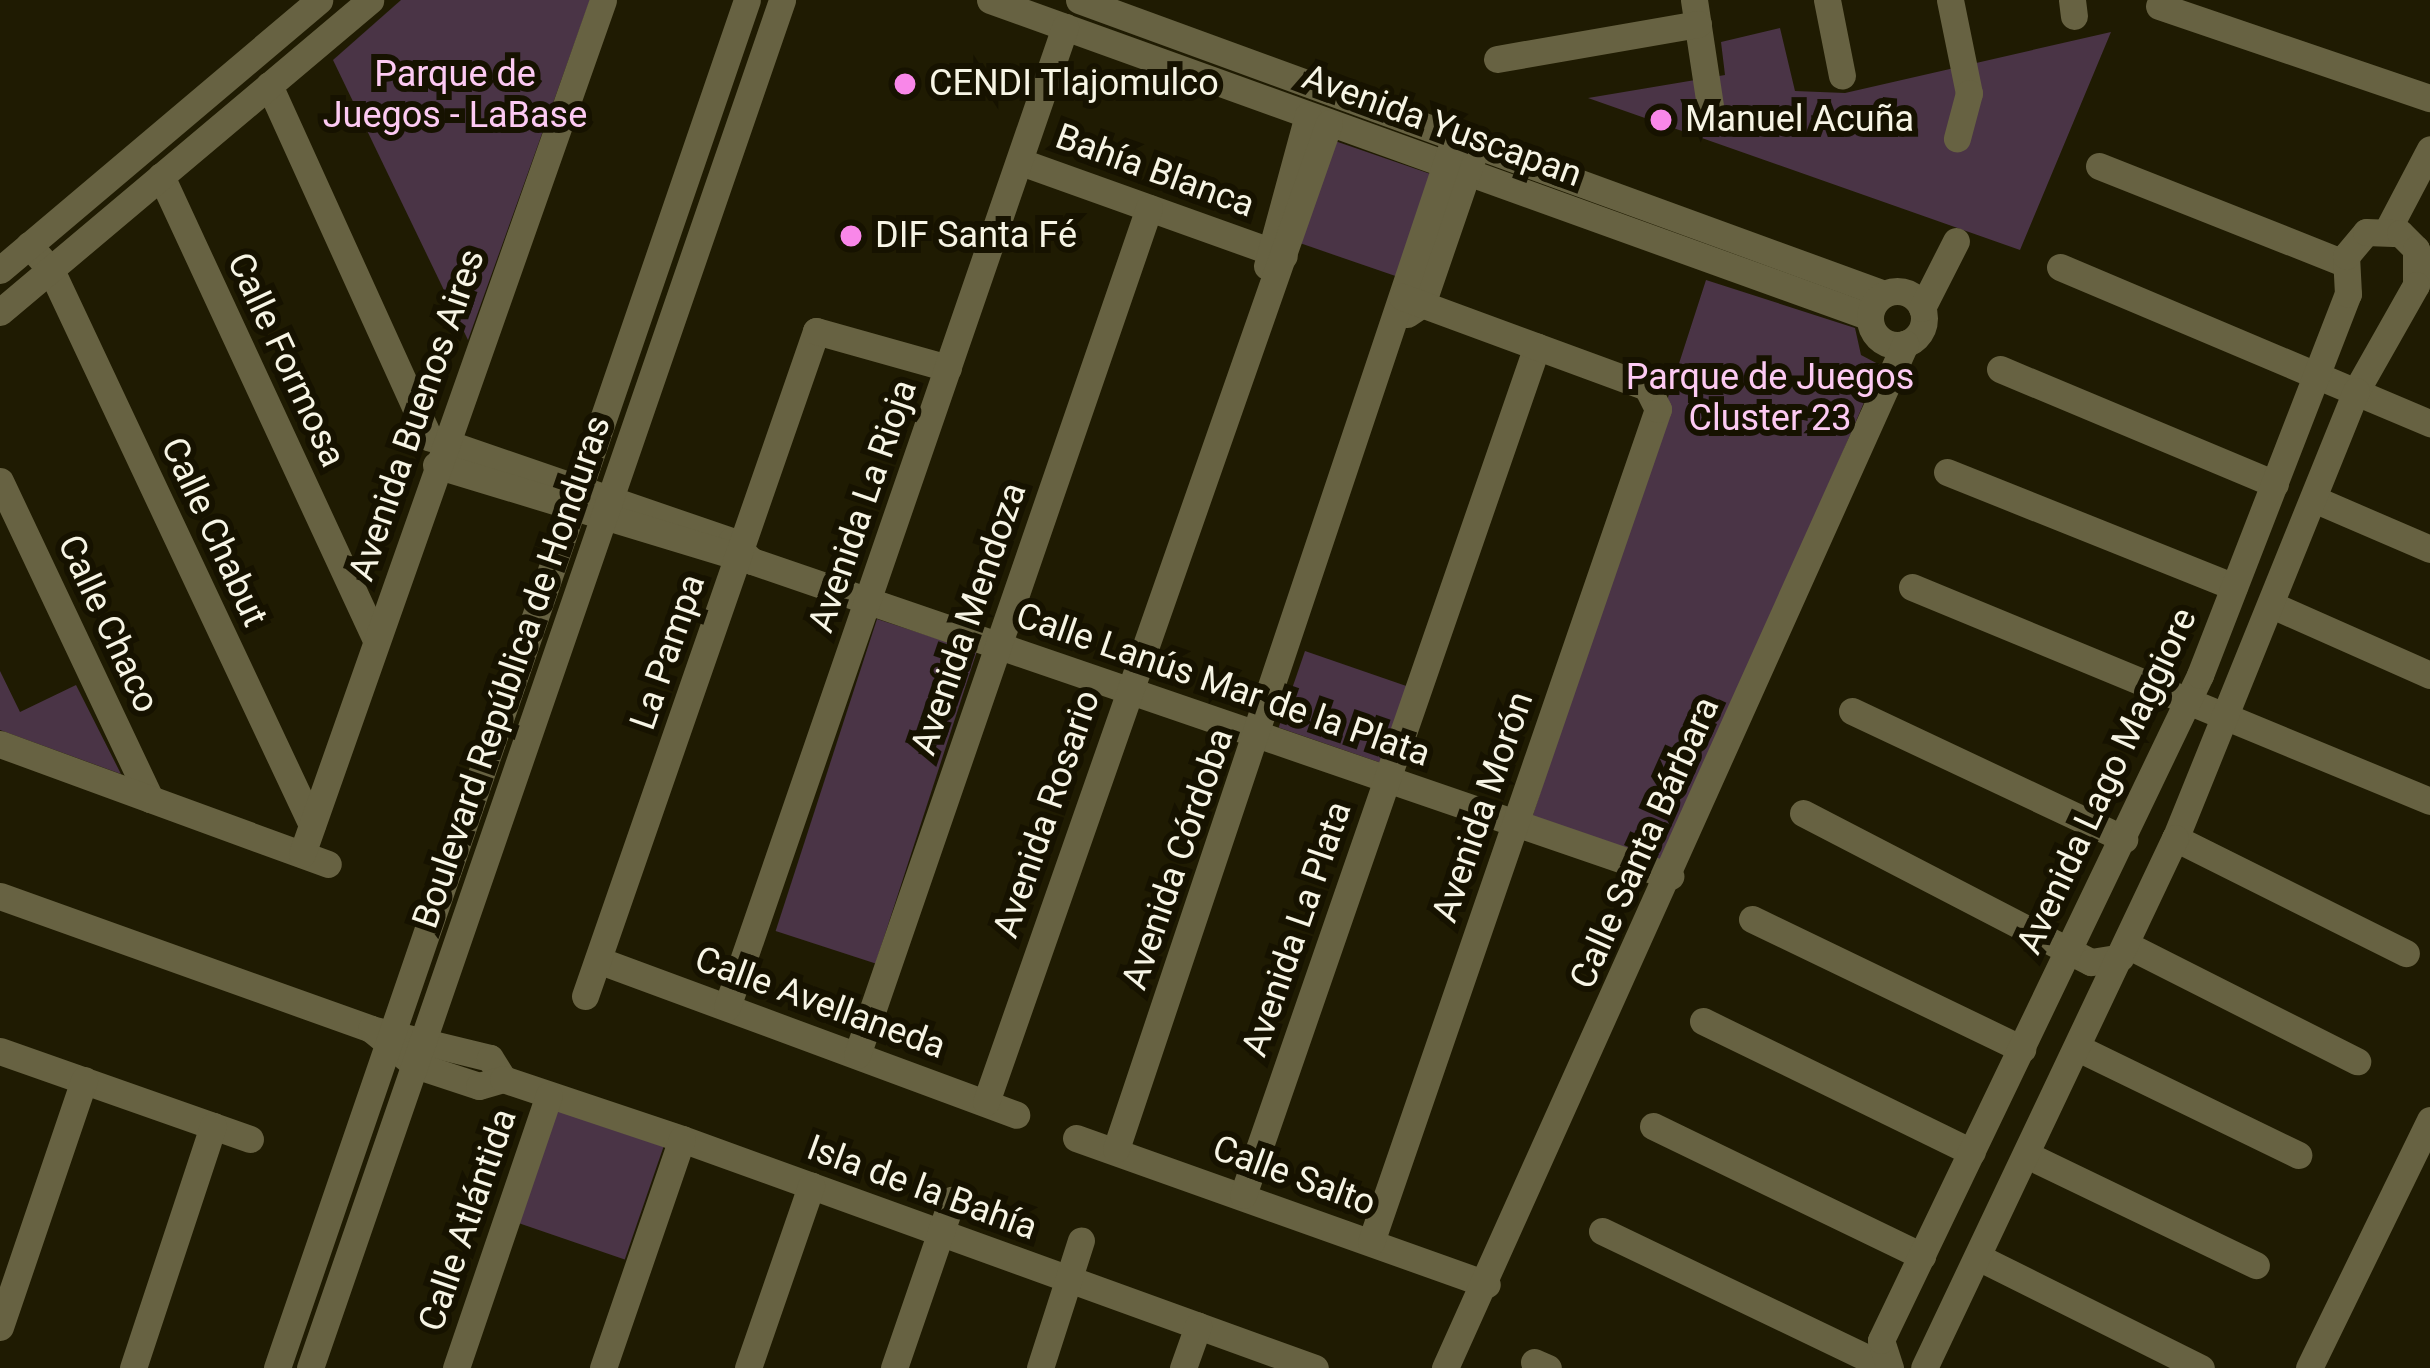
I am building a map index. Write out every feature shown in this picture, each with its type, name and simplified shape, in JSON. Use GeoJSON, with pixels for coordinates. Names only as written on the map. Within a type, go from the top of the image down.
{"type":"FeatureCollection","features":[{"type":"Feature","properties":{"kind":"street"},"geometry":{"type":"LineString","coordinates":[[0,270],[319,0]]}},
{"type":"Feature","properties":{"kind":"street"},"geometry":{"type":"LineString","coordinates":[[0,312],[370,0]]}},
{"type":"Feature","properties":{"kind":"street","name":"Avenida Buenos Aires"},"geometry":{"type":"LineString","coordinates":[[150,799],[315,859],[312,825],[603,0]]}},
{"type":"Feature","properties":{"kind":"street","name":"Boulevard República de Honduras"},"geometry":{"type":"LineString","coordinates":[[310,1368],[778,13],[793,0]]}},
{"type":"Feature","properties":{"kind":"street","name":"Avenida Yuscapan"},"geometry":{"type":"LineString","coordinates":[[990,0],[1455,170],[1877,306]]}},
{"type":"Feature","properties":{"kind":"street","name":"Avenida Yuscapan"},"geometry":{"type":"LineString","coordinates":[[1079,0],[1467,139],[1877,306]]}},
{"type":"Feature","properties":{"kind":"street"},"geometry":{"type":"LineString","coordinates":[[1827,0],[1842,76]]}},
{"type":"Feature","properties":{"kind":"street"},"geometry":{"type":"LineString","coordinates":[[1950,0],[1969,93],[1957,138]]}},
{"type":"Feature","properties":{"kind":"street"},"geometry":{"type":"LineString","coordinates":[[2159,5],[2430,98]]}},
{"type":"Feature","properties":{"kind":"street","name":"Boulevard República de Honduras"},"geometry":{"type":"LineString","coordinates":[[277,1368],[384,1034],[576,499],[744,6]]}},
{"type":"Feature","properties":{"kind":"street"},"geometry":{"type":"LineString","coordinates":[[1498,58],[1696,12],[1710,106]]}},
{"type":"Feature","properties":{"kind":"street","name":"Avenida La Rioja"},"geometry":{"type":"LineString","coordinates":[[728,1007],[1065,27]]}},
{"type":"Feature","properties":{"kind":"street","name":"Calle Lanús Mar de la Plata"},"geometry":{"type":"LineString","coordinates":[[269,85],[418,426],[440,454],[1670,876]]}},
{"type":"Feature","properties":{"kind":"street","name":"Avenida Rosario"},"geometry":{"type":"LineString","coordinates":[[986,1102],[1319,119]]}},
{"type":"Feature","properties":{"kind":"street","name":"Avenida Córdoba"},"geometry":{"type":"LineString","coordinates":[[1115,1149],[1467,139]]}},
{"type":"Feature","properties":{"kind":"street"},"geometry":{"type":"LineString","coordinates":[[2099,166],[2344,263],[2353,242],[2388,229],[2430,149]]}},
{"type":"Feature","properties":{"kind":"street","name":"Bahía Blanca"},"geometry":{"type":"LineString","coordinates":[[1021,161],[1149,208],[1272,261]]}},
{"type":"Feature","properties":{"kind":"street","name":"Calle Formosa"},"geometry":{"type":"LineString","coordinates":[[161,176],[376,640]]}},
{"type":"Feature","properties":{"kind":"street","name":"Avenida Mendoza"},"geometry":{"type":"LineString","coordinates":[[856,1055],[1149,208]]}},
{"type":"Feature","properties":{"kind":"street"},"geometry":{"type":"LineString","coordinates":[[1930,1366],[2175,838],[2356,391],[2420,297],[2416,249],[2388,229]]}},
{"type":"Feature","properties":{"kind":"street","name":"Calle Santa Bárbara"},"geometry":{"type":"LineString","coordinates":[[1445,1368],[1487,1284],[1905,344],[1956,242]]}},
{"type":"Feature","properties":{"kind":"street","name":"Calle Chabut"},"geometry":{"type":"LineString","coordinates":[[29,245],[51,269],[312,825]]}},
{"type":"Feature","properties":{"kind":"street","name":"Avenida Lago Maggiore"},"geometry":{"type":"LineString","coordinates":[[1889,1368],[1878,1346],[2188,701],[2348,294],[2344,263]]}},
{"type":"Feature","properties":{"kind":"street"},"geometry":{"type":"LineString","coordinates":[[2060,267],[2430,423]]}},
{"type":"Feature","properties":{"kind":"street"},"geometry":{"type":"LineString","coordinates":[[1905,344],[1880,340],[1877,306],[1910,294],[1922,308]]}},
{"type":"Feature","properties":{"kind":"street"},"geometry":{"type":"LineString","coordinates":[[1408,307],[1537,346]]}},
{"type":"Feature","properties":{"kind":"street","name":"La Pampa"},"geometry":{"type":"LineString","coordinates":[[585,996],[744,558],[816,331],[948,368]]}},
{"type":"Feature","properties":{"kind":"street","name":"Avenida Morón"},"geometry":{"type":"LineString","coordinates":[[1371,1242],[1656,394],[1537,346]]}},
{"type":"Feature","properties":{"kind":"street","name":"Avenida La Plata"},"geometry":{"type":"LineString","coordinates":[[1244,1196],[1537,346]]}},
{"type":"Feature","properties":{"kind":"street"},"geometry":{"type":"LineString","coordinates":[[2000,369],[2275,484]]}},
{"type":"Feature","properties":{"kind":"street"},"geometry":{"type":"LineString","coordinates":[[1947,472],[2234,587]]}},
{"type":"Feature","properties":{"kind":"street","name":"Calle Chaco"},"geometry":{"type":"LineString","coordinates":[[0,481],[150,799]]}},
{"type":"Feature","properties":{"kind":"street"},"geometry":{"type":"LineString","coordinates":[[2314,499],[2430,549]]}},
{"type":"Feature","properties":{"kind":"street"},"geometry":{"type":"LineString","coordinates":[[1912,586],[2430,801]]}},
{"type":"Feature","properties":{"kind":"street"},"geometry":{"type":"LineString","coordinates":[[2272,605],[2430,675]]}},
{"type":"Feature","properties":{"kind":"street"},"geometry":{"type":"LineString","coordinates":[[1852,711],[2124,839]]}},
{"type":"Feature","properties":{"kind":"street"},"geometry":{"type":"LineString","coordinates":[[0,744],[150,799]]}},
{"type":"Feature","properties":{"kind":"street"},"geometry":{"type":"LineString","coordinates":[[1803,813],[2073,944],[2091,962],[2124,951],[2357,1060]]}},
{"type":"Feature","properties":{"kind":"street"},"geometry":{"type":"LineString","coordinates":[[2175,838],[2406,953]]}},
{"type":"Feature","properties":{"kind":"street","name":"Isla de la Bahía"},"geometry":{"type":"LineString","coordinates":[[0,896],[384,1034],[424,1035],[490,1058],[503,1079]]}},
{"type":"Feature","properties":{"kind":"street"},"geometry":{"type":"LineString","coordinates":[[1752,919],[2022,1049]]}},
{"type":"Feature","properties":{"kind":"street","name":"Calle Avellaneda"},"geometry":{"type":"LineString","coordinates":[[598,960],[1016,1115]]}},
{"type":"Feature","properties":{"kind":"street"},"geometry":{"type":"LineString","coordinates":[[1703,1021],[1972,1152]]}},
{"type":"Feature","properties":{"kind":"street","name":"Isla de la Bahía"},"geometry":{"type":"LineString","coordinates":[[384,1034],[415,1065],[479,1086],[503,1079],[682,1139],[1315,1368]]}},
{"type":"Feature","properties":{"kind":"street"},"geometry":{"type":"LineString","coordinates":[[2078,1048],[2298,1155]]}},
{"type":"Feature","properties":{"kind":"street"},"geometry":{"type":"LineString","coordinates":[[0,1051],[250,1139]]}},
{"type":"Feature","properties":{"kind":"street"},"geometry":{"type":"LineString","coordinates":[[0,1327],[84,1080]]}},
{"type":"Feature","properties":{"kind":"street","name":"Calle Atlántida"},"geometry":{"type":"LineString","coordinates":[[456,1368],[549,1095]]}},
{"type":"Feature","properties":{"kind":"street"},"geometry":{"type":"LineString","coordinates":[[2309,1368],[2430,1120]]}},
{"type":"Feature","properties":{"kind":"street"},"geometry":{"type":"LineString","coordinates":[[133,1368],[213,1126]]}},
{"type":"Feature","properties":{"kind":"street"},"geometry":{"type":"LineString","coordinates":[[1653,1126],[1922,1256]]}},
{"type":"Feature","properties":{"kind":"street","name":"Calle Salto"},"geometry":{"type":"LineString","coordinates":[[1076,1138],[1487,1284]]}},
{"type":"Feature","properties":{"kind":"street"},"geometry":{"type":"LineString","coordinates":[[603,1368],[682,1139]]}},
{"type":"Feature","properties":{"kind":"street"},"geometry":{"type":"LineString","coordinates":[[2027,1155],[2256,1265]]}},
{"type":"Feature","properties":{"kind":"street"},"geometry":{"type":"LineString","coordinates":[[748,1368],[812,1186]]}},
{"type":"Feature","properties":{"kind":"street"},"geometry":{"type":"LineString","coordinates":[[895,1368],[952,1200]]}},
{"type":"Feature","properties":{"kind":"street"},"geometry":{"type":"LineString","coordinates":[[1602,1231],[1889,1368]]}},
{"type":"Feature","properties":{"kind":"street"},"geometry":{"type":"LineString","coordinates":[[1040,1368],[1081,1240]]}},
{"type":"Feature","properties":{"kind":"street"},"geometry":{"type":"LineString","coordinates":[[0,1246],[20,1268]]}},
{"type":"Feature","properties":{"kind":"street"},"geometry":{"type":"LineString","coordinates":[[1978,1257],[2200,1368]]}},
{"type":"Feature","properties":{"kind":"street"},"geometry":{"type":"LineString","coordinates":[[1184,1368],[1198,1326]]}},
{"type":"Feature","properties":{"kind":"green space","name":"Parque de Juegos - LaBase"},"geometry":{"type":"Polygon","coordinates":[[[401,0],[590,0],[468,340],[333,60],[401,0]]]}},
{"type":"Feature","properties":{"kind":"green space"},"geometry":{"type":"Polygon","coordinates":[[[1780,28],[1795,91],[1845,93],[2111,32],[2020,250],[1588,98],[1725,75],[1721,42],[1780,28]]]}},
{"type":"Feature","properties":{"kind":"green space"},"geometry":{"type":"Polygon","coordinates":[[[1335,141],[1434,175],[1399,277],[1300,243],[1335,141]]]}},
{"type":"Feature","properties":{"kind":"green space","name":"Parque de Juegos Cluster 23"},"geometry":{"type":"Polygon","coordinates":[[[1706,280],[1855,328],[1861,355],[1880,365],[1667,863],[1532,818],[1706,280]]]}},
{"type":"Feature","properties":{"kind":"green space"},"geometry":{"type":"Polygon","coordinates":[[[877,619],[977,651],[876,963],[776,931],[877,619]]]}},
{"type":"Feature","properties":{"kind":"green space"},"geometry":{"type":"Polygon","coordinates":[[[1305,651],[1410,687],[1384,764],[1279,728],[1305,651]]]}},
{"type":"Feature","properties":{"kind":"green space"},"geometry":{"type":"Polygon","coordinates":[[[0,671],[20,712],[76,685],[121,774],[0,730],[0,671]]]}},
{"type":"Feature","properties":{"kind":"green space"},"geometry":{"type":"Polygon","coordinates":[[[556,1109],[664,1146],[625,1260],[517,1222],[556,1109]]]}},
{"type":"Feature","properties":{"kind":"place","name":"CENDI Tlajomulco"},"geometry":{"type":"Point","coordinates":[905,84]}},
{"type":"Feature","properties":{"kind":"place","name":"Manuel Acuña"},"geometry":{"type":"Point","coordinates":[1661,120]}},
{"type":"Feature","properties":{"kind":"place","name":"DIF Santa Fé"},"geometry":{"type":"Point","coordinates":[851,236]}}]}
